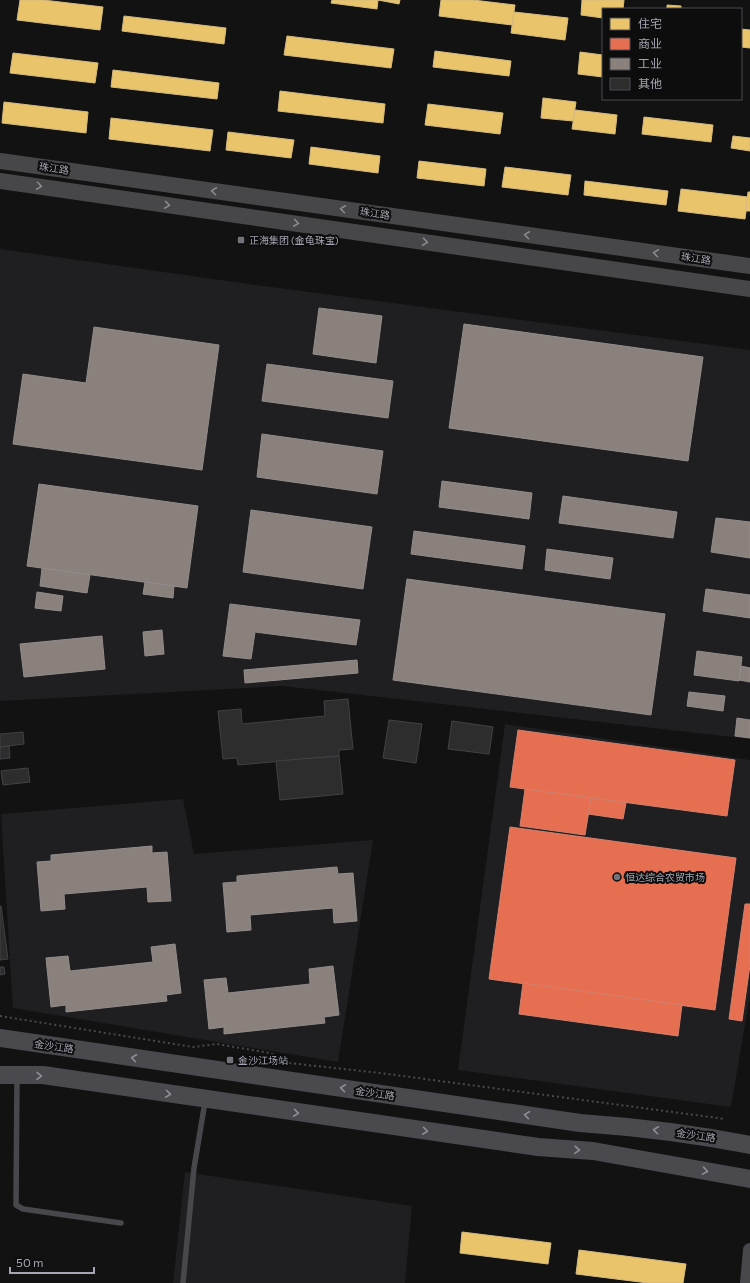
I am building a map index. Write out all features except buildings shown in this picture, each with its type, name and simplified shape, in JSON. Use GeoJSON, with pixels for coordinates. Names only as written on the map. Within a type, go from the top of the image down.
{"type":"FeatureCollection","features":[{"type":"Feature","properties":{"kind":"main road","name":"珠江路"},"geometry":{"type":"LineString","coordinates":[[0,161],[750,266]]}},
{"type":"Feature","properties":{"kind":"main road"},"geometry":{"type":"LineString","coordinates":[[0,181],[750,289]]}},
{"type":"Feature","properties":{"kind":"main road","name":"金沙江路"},"geometry":{"type":"LineString","coordinates":[[0,1038],[572,1122],[633,1127],[716,1138],[750,1145]]}},
{"type":"Feature","properties":{"kind":"main road"},"geometry":{"type":"LineString","coordinates":[[9,1075],[43,1076],[538,1147],[593,1151],[750,1179]]}},
{"type":"Feature","properties":{"kind":"street"},"geometry":{"type":"LineString","coordinates":[[747,1283],[750,1250]]}},
{"type":"Feature","properties":{"kind":"lane"},"geometry":{"type":"LineString","coordinates":[[9,1075],[16,1205],[23,1209],[121,1223]]}},
{"type":"Feature","properties":{"kind":"lane"},"geometry":{"type":"LineString","coordinates":[[183,1283],[193,1175],[205,1099]]}},
{"type":"Feature","properties":{"kind":"path"},"geometry":{"type":"LineString","coordinates":[[0,1016],[193,1047],[217,1044],[270,1053],[289,1063],[387,1074],[725,1120]]}},
{"type":"Feature","properties":{"kind":"shaded area"},"geometry":{"type":"Polygon","coordinates":[[[0,249],[256,285],[750,350],[750,739],[283,686],[0,701],[0,249]]]}},
{"type":"Feature","properties":{"kind":"shaded area","name":"恒达综合农贸市场"},"geometry":{"type":"Polygon","coordinates":[[[505,724],[750,760],[750,995],[731,1107],[458,1070],[505,724]]]}},
{"type":"Feature","properties":{"kind":"shaded area"},"geometry":{"type":"Polygon","coordinates":[[[183,799],[194,854],[373,840],[338,1062],[13,1008],[1,814],[183,799]]]}},
{"type":"Feature","properties":{"kind":"shaded area"},"geometry":{"type":"Polygon","coordinates":[[[185,1172],[412,1206],[405,1283],[173,1283],[185,1172]]]}},
{"type":"Feature","properties":{"kind":"place","name":"正海集团 (金龟珠宝)"},"geometry":{"type":"Point","coordinates":[241,240]}},
{"type":"Feature","properties":{"kind":"place","name":"恒达综合农贸市场"},"geometry":{"type":"Point","coordinates":[617,877]}},
{"type":"Feature","properties":{"kind":"place","name":"金沙江场站"},"geometry":{"type":"Point","coordinates":[230,1060]}}]}
